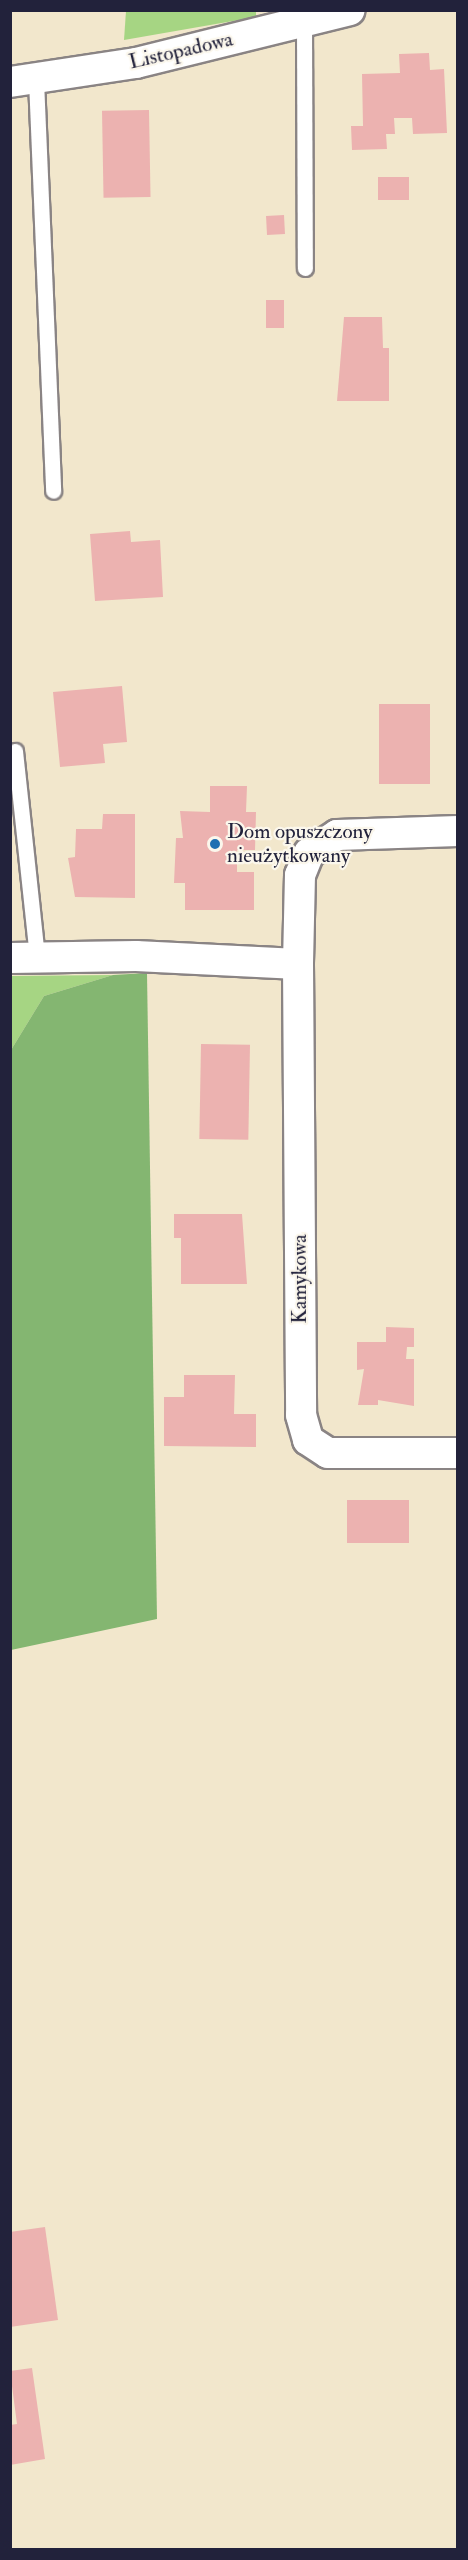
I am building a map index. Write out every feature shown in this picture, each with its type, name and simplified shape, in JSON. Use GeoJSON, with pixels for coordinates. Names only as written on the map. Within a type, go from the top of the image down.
{"type":"FeatureCollection","features":[{"type":"Feature","properties":{"kind":"street","name":"Listopadowa"},"geometry":{"type":"LineString","coordinates":[[23,81],[136,63],[350,10]]}},
{"type":"Feature","properties":{"kind":"street","name":"Kamykowa"},"geometry":{"type":"LineString","coordinates":[[458,831],[337,835],[309,853],[300,875],[298,964],[301,1415],[308,1440],[328,1453],[458,1453]]}},
{"type":"Feature","properties":{"kind":"street"},"geometry":{"type":"LineString","coordinates":[[24,957],[298,964]]}},
{"type":"Feature","properties":{"kind":"lane"},"geometry":{"type":"LineString","coordinates":[[304,22],[305,268]]}},
{"type":"Feature","properties":{"kind":"lane"},"geometry":{"type":"LineString","coordinates":[[23,81],[53,491]]}},
{"type":"Feature","properties":{"kind":"lane"},"geometry":{"type":"LineString","coordinates":[[15,751],[24,957]]}},
{"type":"Feature","properties":{"kind":"green space"},"geometry":{"type":"Polygon","coordinates":[[[256,10],[256,17],[124,40],[126,11],[256,10]]]}},
{"type":"Feature","properties":{"kind":"green space"},"geometry":{"type":"Polygon","coordinates":[[[147,973],[157,1619],[11,1650],[11,1050],[44,996],[113,975],[147,973]]]}},
{"type":"Feature","properties":{"kind":"green space"},"geometry":{"type":"Polygon","coordinates":[[[113,975],[44,996],[11,1050],[11,976],[113,975]]]}},
{"type":"Feature","properties":{"kind":"building"},"geometry":{"type":"Polygon","coordinates":[[[429,53],[430,70],[444,69],[447,133],[413,134],[412,118],[394,118],[395,134],[386,134],[387,149],[352,150],[351,126],[363,126],[362,74],[400,73],[399,54],[429,53]]]}},
{"type":"Feature","properties":{"kind":"building"},"geometry":{"type":"Polygon","coordinates":[[[149,110],[151,197],[104,198],[102,111],[149,110]]]}},
{"type":"Feature","properties":{"kind":"building"},"geometry":{"type":"Polygon","coordinates":[[[378,177],[409,177],[409,200],[378,200],[378,177]]]}},
{"type":"Feature","properties":{"kind":"building"},"geometry":{"type":"Polygon","coordinates":[[[284,215],[285,234],[267,235],[266,216],[284,215]]]}},
{"type":"Feature","properties":{"kind":"building"},"geometry":{"type":"Polygon","coordinates":[[[266,300],[284,300],[284,328],[266,328],[266,300]]]}},
{"type":"Feature","properties":{"kind":"building"},"geometry":{"type":"Polygon","coordinates":[[[344,317],[382,317],[383,348],[389,348],[389,401],[337,401],[344,317]]]}},
{"type":"Feature","properties":{"kind":"building"},"geometry":{"type":"Polygon","coordinates":[[[130,531],[131,542],[160,540],[163,597],[95,601],[90,534],[130,531]]]}},
{"type":"Feature","properties":{"kind":"building"},"geometry":{"type":"Polygon","coordinates":[[[122,686],[127,742],[103,744],[105,763],[60,767],[53,692],[122,686]]]}},
{"type":"Feature","properties":{"kind":"building"},"geometry":{"type":"Polygon","coordinates":[[[379,704],[430,704],[430,784],[379,784],[379,704]]]}},
{"type":"Feature","properties":{"kind":"building","name":"Dom opuszczony nieużytkowany"},"geometry":{"type":"Polygon","coordinates":[[[210,786],[247,786],[246,812],[256,812],[255,850],[237,850],[237,872],[254,872],[254,910],[185,910],[185,883],[174,883],[176,838],[183,838],[180,811],[210,812],[210,786]]]}},
{"type":"Feature","properties":{"kind":"building"},"geometry":{"type":"Polygon","coordinates":[[[103,814],[135,814],[135,898],[75,897],[68,858],[75,857],[76,829],[102,829],[103,814]]]}},
{"type":"Feature","properties":{"kind":"building"},"geometry":{"type":"Polygon","coordinates":[[[201,1044],[250,1045],[248,1140],[199,1139],[201,1044]]]}},
{"type":"Feature","properties":{"kind":"building"},"geometry":{"type":"Polygon","coordinates":[[[174,1214],[242,1214],[247,1284],[181,1284],[181,1238],[174,1238],[174,1214]]]}},
{"type":"Feature","properties":{"kind":"building"},"geometry":{"type":"Polygon","coordinates":[[[386,1327],[414,1328],[414,1347],[407,1347],[406,1359],[414,1359],[414,1406],[378,1400],[378,1405],[358,1405],[364,1369],[357,1370],[357,1342],[386,1342],[386,1327]]]}},
{"type":"Feature","properties":{"kind":"building"},"geometry":{"type":"Polygon","coordinates":[[[184,1375],[235,1375],[234,1414],[256,1414],[256,1447],[164,1446],[164,1397],[184,1397],[184,1375]]]}},
{"type":"Feature","properties":{"kind":"building"},"geometry":{"type":"Polygon","coordinates":[[[347,1500],[409,1500],[409,1543],[347,1543],[347,1500]]]}},
{"type":"Feature","properties":{"kind":"building"},"geometry":{"type":"Polygon","coordinates":[[[45,2227],[58,2320],[10,2327],[10,2232],[45,2227]]]}},
{"type":"Feature","properties":{"kind":"building"},"geometry":{"type":"Polygon","coordinates":[[[32,2368],[45,2459],[10,2465],[10,2425],[17,2424],[10,2371],[32,2368]]]}},
{"type":"Feature","properties":{"kind":"place","name":"Dom opuszczony nieużytkowany"},"geometry":{"type":"Point","coordinates":[215,844]}}]}
